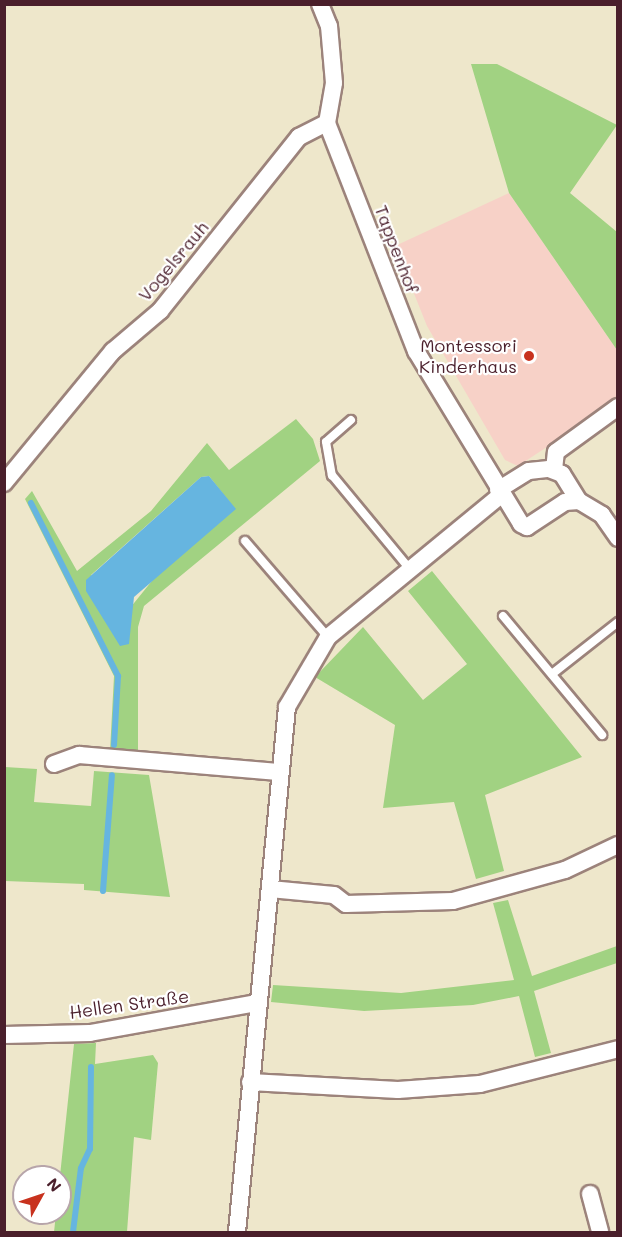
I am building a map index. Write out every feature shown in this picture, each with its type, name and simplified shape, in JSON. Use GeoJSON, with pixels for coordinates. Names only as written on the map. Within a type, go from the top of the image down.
{"type":"FeatureCollection","features":[{"type":"Feature","properties":{"kind":"street"},"geometry":{"type":"LineString","coordinates":[[320,4],[329,26],[334,83],[327,123]]}},
{"type":"Feature","properties":{"kind":"street","name":"Vogelsrauh"},"geometry":{"type":"LineString","coordinates":[[4,483],[113,351],[160,311],[299,137],[327,123]]}},
{"type":"Feature","properties":{"kind":"street","name":"Tappenhof"},"geometry":{"type":"LineString","coordinates":[[327,123],[416,351],[500,493],[527,527],[565,502],[579,501]]}},
{"type":"Feature","properties":{"kind":"street"},"geometry":{"type":"LineString","coordinates":[[618,407],[556,452],[554,470],[579,501],[602,515],[618,538]]}},
{"type":"Feature","properties":{"kind":"street"},"geometry":{"type":"LineString","coordinates":[[237,1233],[270,889],[278,772],[287,707],[328,637],[529,471],[554,470]]}},
{"type":"Feature","properties":{"kind":"street"},"geometry":{"type":"LineString","coordinates":[[54,764],[79,755],[278,772]]}},
{"type":"Feature","properties":{"kind":"street"},"geometry":{"type":"LineString","coordinates":[[270,889],[334,896],[346,904],[453,901],[565,870],[618,845]]}},
{"type":"Feature","properties":{"kind":"street","name":"Hellen Straße"},"geometry":{"type":"LineString","coordinates":[[4,1035],[90,1033],[258,1003]]}},
{"type":"Feature","properties":{"kind":"street"},"geometry":{"type":"LineString","coordinates":[[250,1082],[398,1090],[480,1084],[618,1049]]}},
{"type":"Feature","properties":{"kind":"street"},"geometry":{"type":"LineString","coordinates":[[590,1194],[600,1233]]}},
{"type":"Feature","properties":{"kind":"lane"},"geometry":{"type":"LineString","coordinates":[[351,420],[326,442],[332,475],[409,568]]}},
{"type":"Feature","properties":{"kind":"lane"},"geometry":{"type":"LineString","coordinates":[[245,541],[328,637]]}},
{"type":"Feature","properties":{"kind":"lane"},"geometry":{"type":"LineString","coordinates":[[503,616],[602,735]]}},
{"type":"Feature","properties":{"kind":"lane"},"geometry":{"type":"LineString","coordinates":[[552,674],[618,622]]}},
{"type":"Feature","properties":{"kind":"shaded area"},"geometry":{"type":"Polygon","coordinates":[[[509,193],[617,350],[617,401],[518,466],[505,460],[427,326],[395,246],[509,193]]]}},
{"type":"Feature","properties":{"kind":"green space"},"geometry":{"type":"Polygon","coordinates":[[[471,64],[497,64],[617,125],[570,193],[617,232],[617,350],[509,193],[471,64]]]}},
{"type":"Feature","properties":{"kind":"green space"},"geometry":{"type":"Polygon","coordinates":[[[296,419],[313,439],[320,461],[144,606],[138,627],[138,753],[110,751],[114,676],[25,499],[32,491],[77,571],[151,511],[207,443],[229,470],[296,419]],[[209,476],[201,477],[91,575],[130,608],[160,571],[235,509],[209,476]]]}},
{"type":"Feature","properties":{"kind":"green space"},"geometry":{"type":"Polygon","coordinates":[[[432,571],[582,757],[485,795],[504,871],[476,879],[454,802],[383,808],[395,725],[315,677],[363,627],[423,700],[467,664],[408,591],[432,571]]]}},
{"type":"Feature","properties":{"kind":"green space"},"geometry":{"type":"Polygon","coordinates":[[[5,767],[37,769],[34,802],[91,806],[94,771],[149,775],[170,897],[84,890],[84,884],[5,881],[5,767]]]}},
{"type":"Feature","properties":{"kind":"green space"},"geometry":{"type":"Polygon","coordinates":[[[508,900],[532,976],[617,946],[617,963],[534,991],[551,1053],[535,1057],[519,996],[473,1005],[364,1011],[271,1002],[273,985],[401,993],[514,980],[493,903],[508,900]]]}},
{"type":"Feature","properties":{"kind":"green space"},"geometry":{"type":"Polygon","coordinates":[[[96,1043],[95,1064],[153,1055],[158,1063],[151,1140],[134,1137],[127,1232],[54,1232],[55,1225],[72,1225],[72,1165],[61,1165],[74,1044],[96,1043]]]}},
{"type":"Feature","properties":{"kind":"water"},"geometry":{"type":"Polygon","coordinates":[[[209,476],[236,509],[134,597],[129,644],[120,646],[86,591],[86,580],[201,477],[209,476]]]}},
{"type":"Feature","properties":{"kind":"waterway"},"geometry":{"type":"LineString","coordinates":[[31,503],[118,676],[114,745]]}},
{"type":"Feature","properties":{"kind":"waterway"},"geometry":{"type":"LineString","coordinates":[[103,891],[112,775]]}},
{"type":"Feature","properties":{"kind":"waterway"},"geometry":{"type":"LineString","coordinates":[[73,1232],[81,1168],[90,1149],[91,1067]]}},
{"type":"Feature","properties":{"kind":"place","name":"Montessori Kinderhaus"},"geometry":{"type":"Point","coordinates":[529,356]}}]}
